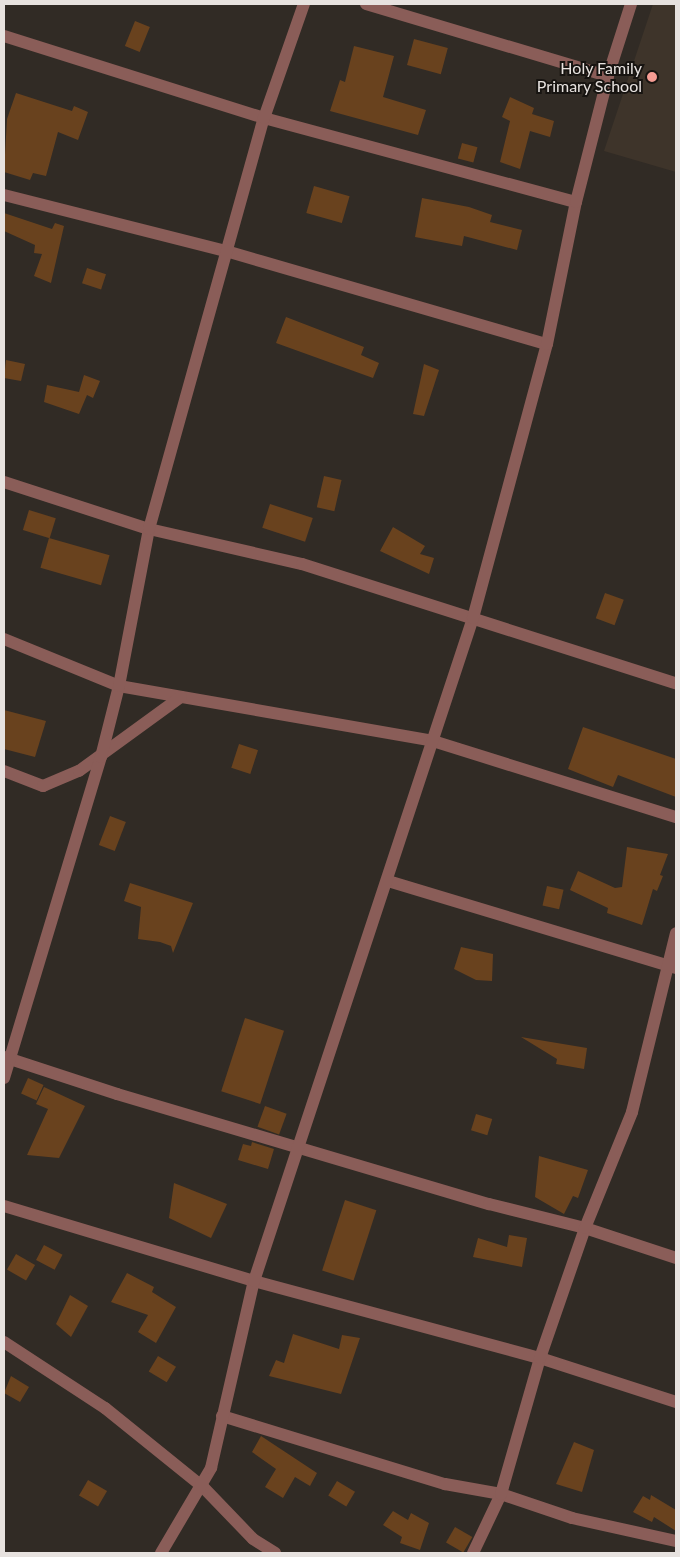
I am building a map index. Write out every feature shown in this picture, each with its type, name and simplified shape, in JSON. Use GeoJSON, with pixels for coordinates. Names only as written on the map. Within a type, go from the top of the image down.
{"type":"FeatureCollection","features":[{"type":"Feature","properties":{"kind":"street"},"geometry":{"type":"LineString","coordinates":[[4,1078],[7,1058],[100,757],[119,686],[148,529],[264,118],[304,4]]}},
{"type":"Feature","properties":{"kind":"street"},"geometry":{"type":"LineString","coordinates":[[366,4],[608,76]]}},
{"type":"Feature","properties":{"kind":"street"},"geometry":{"type":"LineString","coordinates":[[161,1553],[203,1487],[211,1468],[254,1281],[388,882],[473,618],[547,344],[576,202],[608,76],[630,4]]}},
{"type":"Feature","properties":{"kind":"street"},"geometry":{"type":"LineString","coordinates":[[4,36],[264,118],[576,202]]}},
{"type":"Feature","properties":{"kind":"street"},"geometry":{"type":"LineString","coordinates":[[4,195],[226,251],[547,344]]}},
{"type":"Feature","properties":{"kind":"street"},"geometry":{"type":"LineString","coordinates":[[4,482],[148,529],[302,564],[676,683]]}},
{"type":"Feature","properties":{"kind":"street"},"geometry":{"type":"LineString","coordinates":[[4,639],[119,686],[433,741],[676,817]]}},
{"type":"Feature","properties":{"kind":"street"},"geometry":{"type":"LineString","coordinates":[[4,771],[42,786],[100,757],[181,697]]}},
{"type":"Feature","properties":{"kind":"street"},"geometry":{"type":"LineString","coordinates":[[388,882],[672,966]]}},
{"type":"Feature","properties":{"kind":"street"},"geometry":{"type":"LineString","coordinates":[[473,1553],[501,1494],[540,1358],[585,1228],[632,1112],[672,966],[676,933]]}},
{"type":"Feature","properties":{"kind":"street"},"geometry":{"type":"LineString","coordinates":[[7,1058],[298,1147],[585,1228],[676,1258]]}},
{"type":"Feature","properties":{"kind":"street"},"geometry":{"type":"LineString","coordinates":[[4,1206],[254,1281],[540,1358],[676,1402]]}},
{"type":"Feature","properties":{"kind":"street"},"geometry":{"type":"LineString","coordinates":[[4,1342],[105,1408],[203,1487],[253,1539],[275,1553]]}},
{"type":"Feature","properties":{"kind":"street"},"geometry":{"type":"LineString","coordinates":[[222,1416],[445,1484],[501,1494],[572,1518],[676,1541]]}},
{"type":"Feature","properties":{"kind":"shaded area","name":"Holy Family Primary School"},"geometry":{"type":"Polygon","coordinates":[[[653,4],[676,4],[676,172],[604,151],[653,4]]]}},
{"type":"Feature","properties":{"kind":"building"},"geometry":{"type":"Polygon","coordinates":[[[135,21],[150,27],[140,52],[125,46],[135,21]]]}},
{"type":"Feature","properties":{"kind":"building"},"geometry":{"type":"Polygon","coordinates":[[[414,39],[448,48],[441,74],[407,65],[414,39]]]}},
{"type":"Feature","properties":{"kind":"building"},"geometry":{"type":"Polygon","coordinates":[[[354,46],[394,56],[383,97],[426,110],[418,135],[330,111],[340,80],[345,82],[354,46]]]}},
{"type":"Feature","properties":{"kind":"building"},"geometry":{"type":"Polygon","coordinates":[[[16,93],[72,111],[74,106],[88,112],[78,140],[58,132],[46,176],[33,173],[30,180],[4,172],[7,119],[16,93]]]}},
{"type":"Feature","properties":{"kind":"building"},"geometry":{"type":"Polygon","coordinates":[[[510,97],[534,108],[532,114],[554,121],[550,137],[530,131],[520,169],[500,162],[510,121],[502,117],[510,97]]]}},
{"type":"Feature","properties":{"kind":"building"},"geometry":{"type":"Polygon","coordinates":[[[462,143],[477,147],[473,163],[458,158],[462,143]]]}},
{"type":"Feature","properties":{"kind":"building"},"geometry":{"type":"Polygon","coordinates":[[[314,186],[350,196],[342,223],[306,213],[314,186]]]}},
{"type":"Feature","properties":{"kind":"building"},"geometry":{"type":"Polygon","coordinates":[[[422,198],[469,207],[492,215],[490,222],[522,230],[517,250],[464,236],[462,246],[415,237],[422,198]]]}},
{"type":"Feature","properties":{"kind":"building"},"geometry":{"type":"Polygon","coordinates":[[[4,213],[52,229],[55,223],[64,226],[51,283],[34,276],[42,254],[34,253],[35,245],[4,231],[4,213]]]}},
{"type":"Feature","properties":{"kind":"building"},"geometry":{"type":"Polygon","coordinates":[[[87,268],[106,274],[101,289],[82,283],[87,268]]]}},
{"type":"Feature","properties":{"kind":"building"},"geometry":{"type":"Polygon","coordinates":[[[286,317],[364,347],[361,355],[379,363],[373,378],[276,343],[286,317]]]}},
{"type":"Feature","properties":{"kind":"building"},"geometry":{"type":"Polygon","coordinates":[[[6,360],[25,364],[21,381],[4,378],[6,360]]]}},
{"type":"Feature","properties":{"kind":"building"},"geometry":{"type":"Polygon","coordinates":[[[424,364],[439,370],[424,416],[413,414],[424,364]]]}},
{"type":"Feature","properties":{"kind":"building"},"geometry":{"type":"Polygon","coordinates":[[[84,375],[100,381],[93,398],[87,395],[79,414],[44,402],[47,385],[79,392],[84,375]]]}},
{"type":"Feature","properties":{"kind":"building"},"geometry":{"type":"Polygon","coordinates":[[[324,476],[342,480],[334,511],[317,507],[324,476]]]}},
{"type":"Feature","properties":{"kind":"building"},"geometry":{"type":"Polygon","coordinates":[[[270,504],[313,518],[305,542],[262,528],[270,504]]]}},
{"type":"Feature","properties":{"kind":"building"},"geometry":{"type":"Polygon","coordinates":[[[29,510],[56,518],[50,538],[23,530],[29,510]]]}},
{"type":"Feature","properties":{"kind":"building"},"geometry":{"type":"Polygon","coordinates":[[[393,527],[425,546],[420,554],[434,558],[429,574],[380,551],[393,527]]]}},
{"type":"Feature","properties":{"kind":"building"},"geometry":{"type":"Polygon","coordinates":[[[49,538],[110,555],[101,585],[40,568],[49,538]]]}},
{"type":"Feature","properties":{"kind":"building"},"geometry":{"type":"Polygon","coordinates":[[[605,593],[624,600],[615,625],[596,618],[605,593]]]}},
{"type":"Feature","properties":{"kind":"building"},"geometry":{"type":"Polygon","coordinates":[[[4,710],[46,721],[35,757],[4,749],[4,710]]]}},
{"type":"Feature","properties":{"kind":"building"},"geometry":{"type":"Polygon","coordinates":[[[583,727],[676,759],[676,797],[618,775],[613,787],[568,769],[583,727]]]}},
{"type":"Feature","properties":{"kind":"building"},"geometry":{"type":"Polygon","coordinates":[[[239,744],[258,750],[250,774],[231,768],[239,744]]]}},
{"type":"Feature","properties":{"kind":"building"},"geometry":{"type":"Polygon","coordinates":[[[110,816],[126,822],[115,851],[99,845],[110,816]]]}},
{"type":"Feature","properties":{"kind":"building"},"geometry":{"type":"Polygon","coordinates":[[[627,847],[668,854],[660,875],[663,876],[657,891],[653,889],[642,925],[607,913],[608,908],[570,890],[578,871],[615,888],[622,887],[627,847]]]}},
{"type":"Feature","properties":{"kind":"building"},"geometry":{"type":"Polygon","coordinates":[[[130,883],[193,903],[173,953],[171,946],[160,942],[138,939],[141,907],[124,901],[130,883]]]}},
{"type":"Feature","properties":{"kind":"building"},"geometry":{"type":"Polygon","coordinates":[[[547,886],[564,890],[559,909],[543,905],[547,886]]]}},
{"type":"Feature","properties":{"kind":"building"},"geometry":{"type":"Polygon","coordinates":[[[461,947],[493,954],[492,981],[476,980],[454,969],[461,947]]]}},
{"type":"Feature","properties":{"kind":"building"},"geometry":{"type":"Polygon","coordinates":[[[245,1018],[284,1031],[260,1104],[221,1091],[245,1018]]]}},
{"type":"Feature","properties":{"kind":"building"},"geometry":{"type":"Polygon","coordinates":[[[521,1037],[587,1048],[584,1069],[556,1064],[557,1059],[521,1037]]]}},
{"type":"Feature","properties":{"kind":"building"},"geometry":{"type":"Polygon","coordinates":[[[28,1078],[44,1085],[37,1100],[21,1094],[28,1078]]]}},
{"type":"Feature","properties":{"kind":"building"},"geometry":{"type":"Polygon","coordinates":[[[44,1087],[85,1106],[59,1158],[27,1155],[48,1109],[36,1104],[44,1087]]]}},
{"type":"Feature","properties":{"kind":"building"},"geometry":{"type":"Polygon","coordinates":[[[265,1106],[287,1114],[279,1135],[257,1127],[265,1106]]]}},
{"type":"Feature","properties":{"kind":"building"},"geometry":{"type":"Polygon","coordinates":[[[476,1114],[492,1119],[487,1135],[471,1130],[476,1114]]]}},
{"type":"Feature","properties":{"kind":"building"},"geometry":{"type":"Polygon","coordinates":[[[252,1142],[274,1149],[268,1169],[238,1160],[243,1144],[251,1146],[252,1142]]]}},
{"type":"Feature","properties":{"kind":"building"},"geometry":{"type":"Polygon","coordinates":[[[539,1156],[588,1170],[578,1198],[573,1196],[564,1214],[535,1197],[539,1156]]]}},
{"type":"Feature","properties":{"kind":"building"},"geometry":{"type":"Polygon","coordinates":[[[174,1183],[227,1204],[211,1238],[169,1218],[174,1183]]]}},
{"type":"Feature","properties":{"kind":"building"},"geometry":{"type":"Polygon","coordinates":[[[345,1200],[376,1210],[354,1281],[322,1270],[345,1200]]]}},
{"type":"Feature","properties":{"kind":"building"},"geometry":{"type":"Polygon","coordinates":[[[509,1235],[527,1238],[522,1267],[473,1257],[478,1238],[507,1247],[509,1235]]]}},
{"type":"Feature","properties":{"kind":"building"},"geometry":{"type":"Polygon","coordinates":[[[44,1245],[63,1255],[55,1270],[36,1260],[44,1245]]]}},
{"type":"Feature","properties":{"kind":"building"},"geometry":{"type":"Polygon","coordinates":[[[16,1254],[35,1265],[26,1281],[7,1270],[16,1254]]]}},
{"type":"Feature","properties":{"kind":"building"},"geometry":{"type":"Polygon","coordinates":[[[127,1273],[154,1287],[152,1292],[176,1307],[156,1343],[138,1332],[148,1315],[111,1302],[127,1273]]]}},
{"type":"Feature","properties":{"kind":"building"},"geometry":{"type":"Polygon","coordinates":[[[70,1295],[88,1306],[71,1337],[56,1324],[70,1295]]]}},
{"type":"Feature","properties":{"kind":"building"},"geometry":{"type":"Polygon","coordinates":[[[293,1334],[339,1349],[342,1335],[360,1338],[341,1394],[269,1376],[276,1360],[284,1363],[293,1334]]]}},
{"type":"Feature","properties":{"kind":"building"},"geometry":{"type":"Polygon","coordinates":[[[158,1356],[176,1367],[167,1382],[149,1371],[158,1356]]]}},
{"type":"Feature","properties":{"kind":"building"},"geometry":{"type":"Polygon","coordinates":[[[11,1376],[29,1387],[20,1402],[4,1393],[11,1376]]]}},
{"type":"Feature","properties":{"kind":"building"},"geometry":{"type":"Polygon","coordinates":[[[261,1436],[317,1473],[310,1486],[295,1477],[283,1498],[265,1487],[276,1469],[252,1452],[261,1436]]]}},
{"type":"Feature","properties":{"kind":"building"},"geometry":{"type":"Polygon","coordinates":[[[574,1442],[594,1450],[582,1492],[556,1484],[574,1442]]]}},
{"type":"Feature","properties":{"kind":"building"},"geometry":{"type":"Polygon","coordinates":[[[88,1480],[107,1491],[98,1507],[79,1496],[88,1480]]]}},
{"type":"Feature","properties":{"kind":"building"},"geometry":{"type":"Polygon","coordinates":[[[337,1481],[355,1492],[346,1506],[328,1496],[337,1481]]]}},
{"type":"Feature","properties":{"kind":"building"},"geometry":{"type":"Polygon","coordinates":[[[651,1495],[676,1510],[676,1531],[654,1517],[652,1522],[633,1512],[643,1496],[650,1500],[651,1495]]]}},
{"type":"Feature","properties":{"kind":"building"},"geometry":{"type":"Polygon","coordinates":[[[393,1511],[408,1520],[411,1513],[429,1523],[420,1550],[400,1543],[402,1537],[383,1525],[393,1511]]]}},
{"type":"Feature","properties":{"kind":"building"},"geometry":{"type":"Polygon","coordinates":[[[455,1527],[472,1537],[463,1553],[446,1543],[455,1527]]]}},
{"type":"Feature","properties":{"kind":"place","name":"Holy Family Primary School"},"geometry":{"type":"Point","coordinates":[652,77]}}]}
